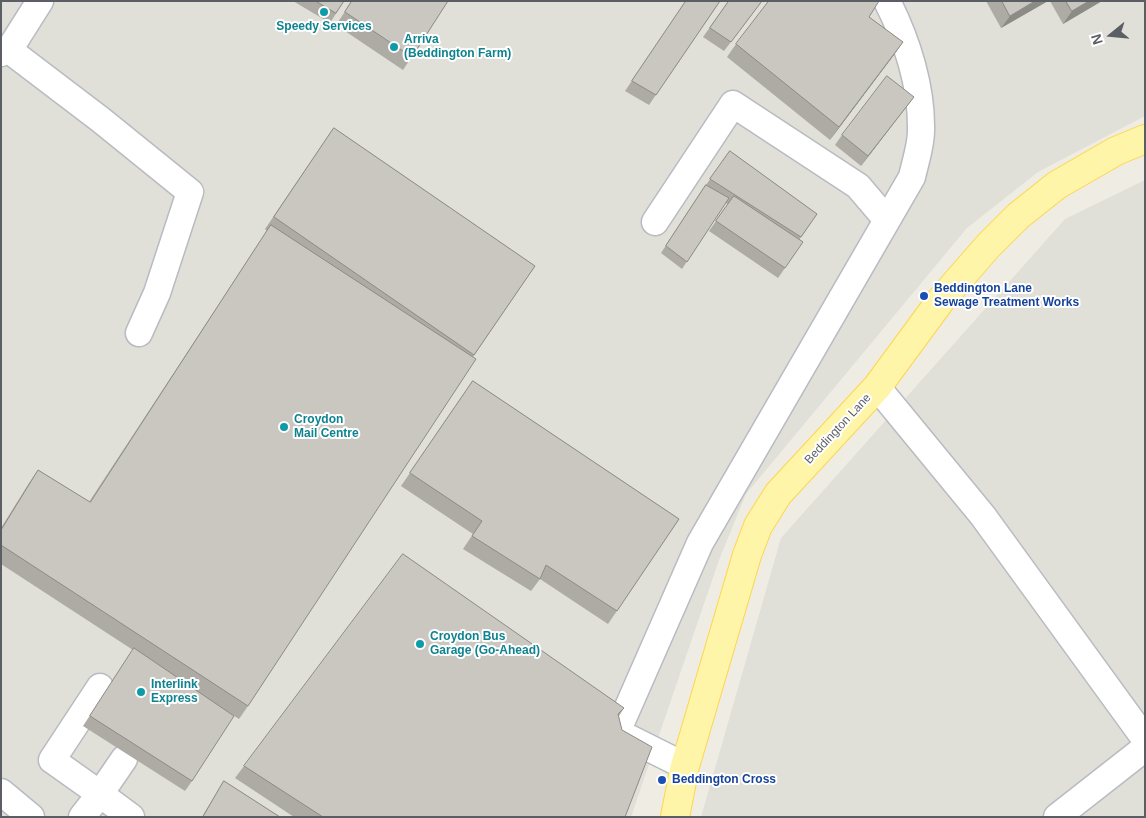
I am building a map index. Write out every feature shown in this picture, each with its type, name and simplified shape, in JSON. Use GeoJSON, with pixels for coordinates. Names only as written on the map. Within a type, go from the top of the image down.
{"type":"FeatureCollection","features":[{"type":"Feature","properties":{"kind":"main road","name":"Beddington Lane"},"geometry":{"type":"LineString","coordinates":[[675,817],[685,766],[747,556],[758,526],[778,494],[877,387],[941,300],[988,246],[1018,216],[1057,185],[1116,151],[1145,138]]}},
{"type":"Feature","properties":{"kind":"street"},"geometry":{"type":"LineString","coordinates":[[40,1],[5,51],[101,120],[190,192],[157,293],[139,333]]}},
{"type":"Feature","properties":{"kind":"street"},"geometry":{"type":"LineString","coordinates":[[685,766],[609,735],[700,543],[912,177],[921,133],[918,92],[900,27],[887,1]]}},
{"type":"Feature","properties":{"kind":"street"},"geometry":{"type":"LineString","coordinates":[[656,222],[733,104],[858,186],[887,220]]}},
{"type":"Feature","properties":{"kind":"street"},"geometry":{"type":"LineString","coordinates":[[877,387],[982,516],[1145,739]]}},
{"type":"Feature","properties":{"kind":"street"},"geometry":{"type":"LineString","coordinates":[[100,687],[52,760],[132,817]]}},
{"type":"Feature","properties":{"kind":"street"},"geometry":{"type":"LineString","coordinates":[[1063,815],[1145,748]]}},
{"type":"Feature","properties":{"kind":"street"},"geometry":{"type":"LineString","coordinates":[[82,817],[124,759]]}},
{"type":"Feature","properties":{"kind":"street"},"geometry":{"type":"LineString","coordinates":[[1,792],[31,817]]}},
{"type":"Feature","properties":{"kind":"shaded area"},"geometry":{"type":"Polygon","coordinates":[[[1,1],[1145,1],[1145,116],[1038,172],[967,228],[746,494],[719,560],[631,817],[1,817],[1,1]]]}},
{"type":"Feature","properties":{"kind":"shaded area"},"geometry":{"type":"Polygon","coordinates":[[[1145,180],[1145,817],[701,817],[781,538],[1065,219],[1145,180]]]}},
{"type":"Feature","properties":{"kind":"building"},"geometry":{"type":"Polygon","coordinates":[[[316,1],[344,1],[336,13],[316,1]]]}},
{"type":"Feature","properties":{"kind":"building","name":"Arriva (Beddington Farm)"},"geometry":{"type":"Polygon","coordinates":[[[352,1],[448,1],[412,57],[345,12],[352,1]]]}},
{"type":"Feature","properties":{"kind":"building"},"geometry":{"type":"Polygon","coordinates":[[[686,1],[720,1],[656,95],[632,81],[686,1]]]}},
{"type":"Feature","properties":{"kind":"building"},"geometry":{"type":"Polygon","coordinates":[[[729,1],[762,1],[731,42],[710,28],[729,1]]]}},
{"type":"Feature","properties":{"kind":"building"},"geometry":{"type":"Polygon","coordinates":[[[769,1],[879,1],[869,17],[903,42],[839,127],[736,44],[769,1]]]}},
{"type":"Feature","properties":{"kind":"building"},"geometry":{"type":"Polygon","coordinates":[[[1002,1],[1035,1],[1010,16],[1002,1]]]}},
{"type":"Feature","properties":{"kind":"building"},"geometry":{"type":"Polygon","coordinates":[[[1066,1],[1089,1],[1072,11],[1066,1]]]}},
{"type":"Feature","properties":{"kind":"building"},"geometry":{"type":"Polygon","coordinates":[[[887,76],[914,97],[868,156],[842,135],[887,76]]]}},
{"type":"Feature","properties":{"kind":"building"},"geometry":{"type":"Polygon","coordinates":[[[334,128],[535,266],[474,355],[274,217],[334,128]]]}},
{"type":"Feature","properties":{"kind":"building"},"geometry":{"type":"Polygon","coordinates":[[[730,151],[817,214],[801,237],[710,179],[730,151]]]}},
{"type":"Feature","properties":{"kind":"building"},"geometry":{"type":"Polygon","coordinates":[[[706,185],[729,198],[687,262],[666,246],[706,185]]]}},
{"type":"Feature","properties":{"kind":"building"},"geometry":{"type":"Polygon","coordinates":[[[734,196],[803,242],[785,268],[716,221],[734,196]]]}},
{"type":"Feature","properties":{"kind":"building","name":"Croydon Mail Centre"},"geometry":{"type":"Polygon","coordinates":[[[271,225],[476,359],[248,706],[1,545],[1,530],[38,470],[90,502],[271,225]]]}},
{"type":"Feature","properties":{"kind":"building"},"geometry":{"type":"Polygon","coordinates":[[[473,381],[679,519],[617,611],[546,565],[540,579],[472,536],[482,521],[410,473],[473,381]]]}},
{"type":"Feature","properties":{"kind":"building","name":"Croydon Bus Garage (Go-Ahead)"},"geometry":{"type":"Polygon","coordinates":[[[403,554],[624,708],[618,714],[622,730],[652,747],[625,817],[323,817],[244,766],[403,554]]]}},
{"type":"Feature","properties":{"kind":"building","name":"Interlink Express"},"geometry":{"type":"Polygon","coordinates":[[[134,648],[234,716],[192,781],[90,716],[134,648]]]}},
{"type":"Feature","properties":{"kind":"building"},"geometry":{"type":"Polygon","coordinates":[[[224,781],[280,817],[203,817],[224,781]]]}},
{"type":"Feature","properties":{"kind":"place","name":"Speedy Services"},"geometry":{"type":"Point","coordinates":[324,12]}},
{"type":"Feature","properties":{"kind":"place","name":"Arriva (Beddington Farm)"},"geometry":{"type":"Point","coordinates":[394,47]}},
{"type":"Feature","properties":{"kind":"place","name":"Beddington Lane Sewage Treatment Works"},"geometry":{"type":"Point","coordinates":[924,296]}},
{"type":"Feature","properties":{"kind":"place","name":"Croydon Mail Centre"},"geometry":{"type":"Point","coordinates":[284,427]}},
{"type":"Feature","properties":{"kind":"place","name":"Croydon Bus Garage (Go-Ahead)"},"geometry":{"type":"Point","coordinates":[420,644]}},
{"type":"Feature","properties":{"kind":"place","name":"Interlink Express"},"geometry":{"type":"Point","coordinates":[141,692]}},
{"type":"Feature","properties":{"kind":"place","name":"Beddington Cross"},"geometry":{"type":"Point","coordinates":[662,780]}}]}
